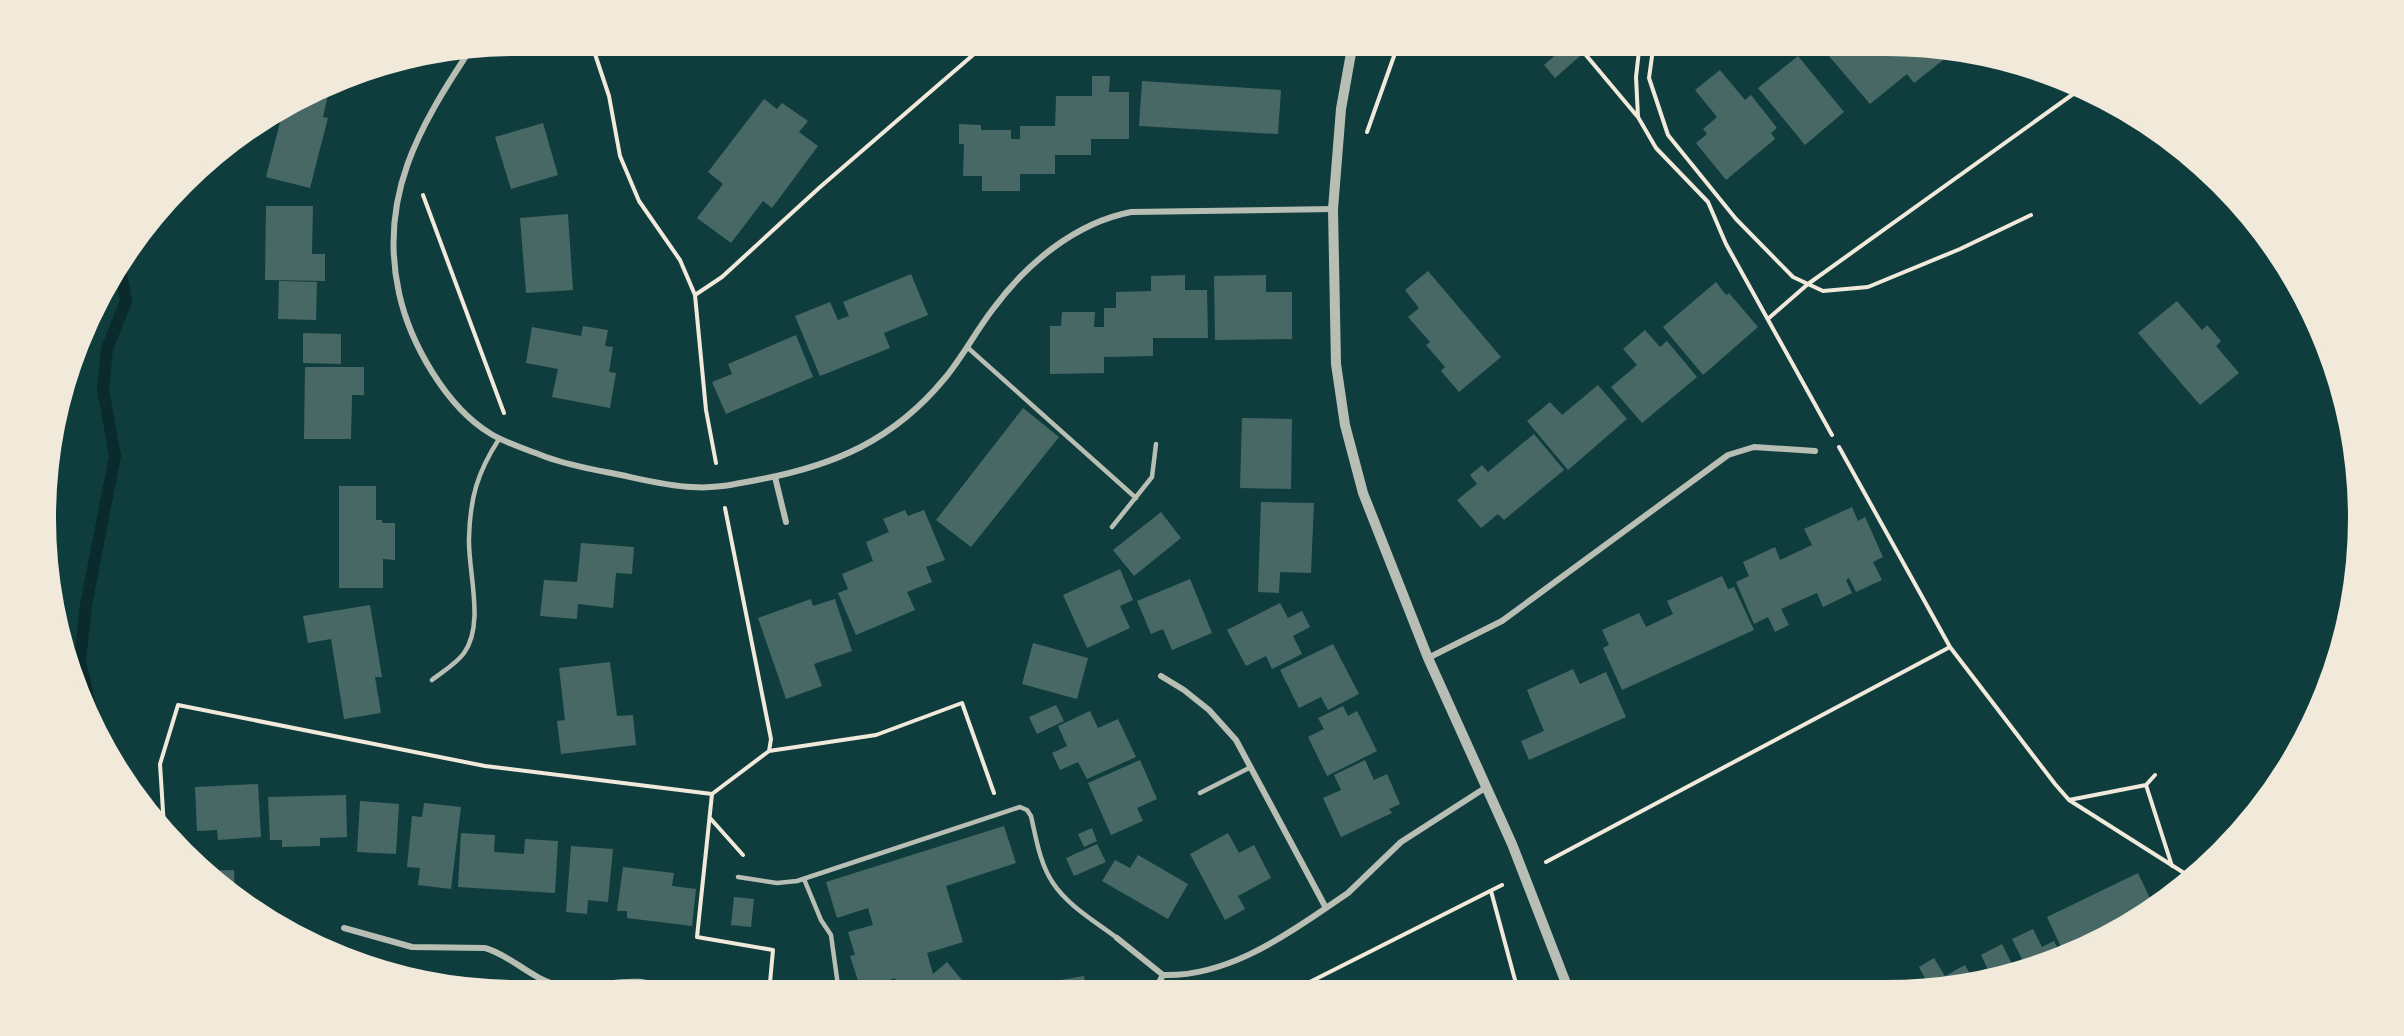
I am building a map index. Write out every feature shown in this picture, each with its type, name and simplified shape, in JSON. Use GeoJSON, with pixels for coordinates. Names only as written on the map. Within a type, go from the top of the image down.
{"type":"FeatureCollection","features":[{"type":"Feature","properties":{"kind":"street"},"geometry":{"type":"LineString","coordinates":[[1351,52],[1341,109],[1333,209],[1336,364],[1345,425],[1363,493],[1428,658],[1524,874],[1566,984]]}},
{"type":"Feature","properties":{"kind":"street"},"geometry":{"type":"LineString","coordinates":[[467,55],[440,97],[409,158],[398,189],[392,237],[396,283],[405,317],[417,348],[442,384],[477,424],[499,439],[558,461],[678,486],[721,486],[775,477],[842,458],[866,446],[919,405],[948,374],[990,312],[1021,276],[1065,240],[1108,218],[1131,212],[1333,209]]}},
{"type":"Feature","properties":{"kind":"street"},"geometry":{"type":"LineString","coordinates":[[1428,658],[1502,621],[1728,455],[1754,447],[1815,451]]}},
{"type":"Feature","properties":{"kind":"street"},"geometry":{"type":"LineString","coordinates":[[775,477],[786,522]]}},
{"type":"Feature","properties":{"kind":"street"},"geometry":{"type":"LineString","coordinates":[[1161,676],[1185,690],[1223,724],[1251,767],[1326,908]]}},
{"type":"Feature","properties":{"kind":"street"},"geometry":{"type":"LineString","coordinates":[[1117,939],[1163,975],[1195,973],[1235,961],[1280,938],[1348,893],[1401,842],[1485,788]]}},
{"type":"Feature","properties":{"kind":"street"},"geometry":{"type":"LineString","coordinates":[[344,928],[412,947],[485,948],[495,951],[555,984]]}},
{"type":"Feature","properties":{"kind":"street"},"geometry":{"type":"LineString","coordinates":[[1158,984],[1163,975]]}},
{"type":"Feature","properties":{"kind":"street"},"geometry":{"type":"LineString","coordinates":[[601,984],[644,980],[658,984]]}},
{"type":"Feature","properties":{"kind":"lane"},"geometry":{"type":"LineString","coordinates":[[967,347],[1136,498]]}},
{"type":"Feature","properties":{"kind":"lane"},"geometry":{"type":"LineString","coordinates":[[432,680],[464,654],[471,639],[474,602],[469,541],[472,495],[481,467],[499,439]]}},
{"type":"Feature","properties":{"kind":"lane"},"geometry":{"type":"LineString","coordinates":[[1112,527],[1152,477],[1156,444]]}},
{"type":"Feature","properties":{"kind":"lane"},"geometry":{"type":"LineString","coordinates":[[1200,793],[1251,767]]}},
{"type":"Feature","properties":{"kind":"lane"},"geometry":{"type":"LineString","coordinates":[[738,878],[792,883],[1020,807],[1027,810],[1043,864],[1052,883],[1070,902],[1117,939]]}},
{"type":"Feature","properties":{"kind":"lane"},"geometry":{"type":"LineString","coordinates":[[804,879],[821,920],[830,931],[838,984]]}},
{"type":"Feature","properties":{"kind":"path"},"geometry":{"type":"LineString","coordinates":[[594,52],[609,96],[620,156],[639,201],[680,260],[695,295],[706,410],[771,739],[768,751]]}},
{"type":"Feature","properties":{"kind":"path"},"geometry":{"type":"LineString","coordinates":[[695,295],[737,264],[819,188],[976,52]]}},
{"type":"Feature","properties":{"kind":"path"},"geometry":{"type":"LineString","coordinates":[[1583,52],[1638,117],[1656,148],[1708,202],[1726,244],[1950,647],[2069,800],[2185,874]]}},
{"type":"Feature","properties":{"kind":"path"},"geometry":{"type":"LineString","coordinates":[[1638,117],[1636,77],[1639,52]]}},
{"type":"Feature","properties":{"kind":"path"},"geometry":{"type":"LineString","coordinates":[[1653,52],[1649,78],[1668,135],[1736,219],[1793,277],[1823,291],[1868,287],[1960,249],[2031,215]]}},
{"type":"Feature","properties":{"kind":"path"},"geometry":{"type":"LineString","coordinates":[[1769,318],[1809,284],[2075,93]]}},
{"type":"Feature","properties":{"kind":"path"},"geometry":{"type":"LineString","coordinates":[[409,158],[516,445]]}},
{"type":"Feature","properties":{"kind":"path"},"geometry":{"type":"LineString","coordinates":[[1306,984],[1524,874],[1950,647]]}},
{"type":"Feature","properties":{"kind":"path"},"geometry":{"type":"LineString","coordinates":[[164,819],[160,764],[178,705],[485,766],[712,794],[768,751],[876,735],[962,703],[1002,813]]}},
{"type":"Feature","properties":{"kind":"path"},"geometry":{"type":"LineString","coordinates":[[2069,800],[2145,785],[2155,775]]}},
{"type":"Feature","properties":{"kind":"path"},"geometry":{"type":"LineString","coordinates":[[2145,785],[2173,867]]}},
{"type":"Feature","properties":{"kind":"path"},"geometry":{"type":"LineString","coordinates":[[712,794],[697,937],[773,950],[770,984]]}},
{"type":"Feature","properties":{"kind":"path"},"geometry":{"type":"LineString","coordinates":[[710,817],[766,882]]}},
{"type":"Feature","properties":{"kind":"path"},"geometry":{"type":"LineString","coordinates":[[1491,891],[1516,984]]}},
{"type":"Feature","properties":{"kind":"building"},"geometry":{"type":"Polygon","coordinates":[[[1559,52],[1577,52],[1580,56],[1555,78],[1544,65],[1559,52]]]}},
{"type":"Feature","properties":{"kind":"building"},"geometry":{"type":"Polygon","coordinates":[[[1826,52],[1892,52],[1896,57],[1902,53],[1948,56],[1914,83],[1907,74],[1870,104],[1826,52]]]}},
{"type":"Feature","properties":{"kind":"building"},"geometry":{"type":"Polygon","coordinates":[[[1798,56],[1844,112],[1805,145],[1758,88],[1798,56]]]}},
{"type":"Feature","properties":{"kind":"building"},"geometry":{"type":"Polygon","coordinates":[[[1720,70],[1745,100],[1751,95],[1777,128],[1771,133],[1775,139],[1726,180],[1696,143],[1707,134],[1703,129],[1717,117],[1695,90],[1720,70]]]}},
{"type":"Feature","properties":{"kind":"building"},"geometry":{"type":"Polygon","coordinates":[[[1092,76],[1110,76],[1109,92],[1129,92],[1129,139],[1091,139],[1091,155],[1055,155],[1055,174],[1020,174],[1020,191],[982,191],[982,176],[963,176],[964,144],[959,144],[959,124],[981,125],[981,130],[1011,130],[1011,139],[1020,139],[1020,126],[1055,126],[1056,96],[1092,96],[1092,76]]]}},
{"type":"Feature","properties":{"kind":"building"},"geometry":{"type":"Polygon","coordinates":[[[1142,81],[1281,90],[1278,134],[1139,126],[1142,81]]]}},
{"type":"Feature","properties":{"kind":"building"},"geometry":{"type":"Polygon","coordinates":[[[328,93],[323,117],[328,118],[310,188],[266,177],[281,117],[328,93]]]}},
{"type":"Feature","properties":{"kind":"building"},"geometry":{"type":"Polygon","coordinates":[[[764,99],[777,109],[782,103],[808,121],[799,132],[818,146],[772,208],[763,201],[731,243],[697,218],[723,184],[708,172],[764,99]]]}},
{"type":"Feature","properties":{"kind":"building"},"geometry":{"type":"Polygon","coordinates":[[[543,123],[558,175],[511,189],[495,137],[543,123]]]}},
{"type":"Feature","properties":{"kind":"building"},"geometry":{"type":"Polygon","coordinates":[[[266,206],[313,206],[312,254],[325,254],[325,281],[265,280],[266,206]]]}},
{"type":"Feature","properties":{"kind":"building"},"geometry":{"type":"Polygon","coordinates":[[[568,214],[573,290],[526,293],[520,218],[568,214]]]}},
{"type":"Feature","properties":{"kind":"building"},"geometry":{"type":"Polygon","coordinates":[[[1428,271],[1501,357],[1459,392],[1441,371],[1445,367],[1426,345],[1430,342],[1408,317],[1419,308],[1405,290],[1428,271]]]}},
{"type":"Feature","properties":{"kind":"building"},"geometry":{"type":"Polygon","coordinates":[[[911,274],[928,315],[884,333],[890,348],[820,376],[795,316],[830,302],[838,320],[849,316],[843,302],[911,274]]]}},
{"type":"Feature","properties":{"kind":"building"},"geometry":{"type":"Polygon","coordinates":[[[1185,275],[1185,290],[1207,290],[1208,338],[1153,338],[1153,356],[1104,357],[1104,373],[1050,374],[1050,326],[1061,326],[1062,312],[1095,312],[1094,327],[1104,327],[1104,308],[1116,308],[1116,292],[1151,291],[1151,276],[1185,275]]]}},
{"type":"Feature","properties":{"kind":"building"},"geometry":{"type":"Polygon","coordinates":[[[1266,275],[1266,292],[1292,292],[1292,339],[1215,340],[1214,276],[1266,275]]]}},
{"type":"Feature","properties":{"kind":"building"},"geometry":{"type":"Polygon","coordinates":[[[279,281],[317,282],[316,320],[278,319],[279,281]]]}},
{"type":"Feature","properties":{"kind":"building"},"geometry":{"type":"Polygon","coordinates":[[[1716,282],[1726,295],[1729,293],[1758,327],[1703,375],[1663,327],[1716,282]]]}},
{"type":"Feature","properties":{"kind":"building"},"geometry":{"type":"Polygon","coordinates":[[[2177,301],[2202,330],[2207,325],[2221,341],[2216,346],[2239,373],[2200,405],[2138,333],[2177,301]]]}},
{"type":"Feature","properties":{"kind":"building"},"geometry":{"type":"Polygon","coordinates":[[[583,326],[608,330],[605,346],[613,347],[609,372],[616,373],[610,408],[552,397],[558,369],[526,363],[532,327],[581,336],[583,326]]]}},
{"type":"Feature","properties":{"kind":"building"},"geometry":{"type":"Polygon","coordinates":[[[1645,330],[1660,347],[1667,341],[1697,377],[1642,423],[1611,387],[1637,365],[1623,349],[1645,330]]]}},
{"type":"Feature","properties":{"kind":"building"},"geometry":{"type":"Polygon","coordinates":[[[303,333],[341,334],[341,364],[303,363],[303,333]]]}},
{"type":"Feature","properties":{"kind":"building"},"geometry":{"type":"Polygon","coordinates":[[[796,335],[813,377],[726,414],[712,382],[732,374],[728,364],[796,335]]]}},
{"type":"Feature","properties":{"kind":"building"},"geometry":{"type":"Polygon","coordinates":[[[305,367],[364,367],[364,395],[352,395],[351,439],[304,439],[305,367]]]}},
{"type":"Feature","properties":{"kind":"building"},"geometry":{"type":"Polygon","coordinates":[[[1598,385],[1627,419],[1568,470],[1527,421],[1550,402],[1562,415],[1598,385]]]}},
{"type":"Feature","properties":{"kind":"building"},"geometry":{"type":"Polygon","coordinates":[[[1023,408],[1059,437],[971,547],[936,520],[1023,408]]]}},
{"type":"Feature","properties":{"kind":"building"},"geometry":{"type":"Polygon","coordinates":[[[1242,418],[1292,419],[1291,489],[1240,488],[1242,418]]]}},
{"type":"Feature","properties":{"kind":"building"},"geometry":{"type":"Polygon","coordinates":[[[1534,434],[1564,470],[1504,520],[1498,514],[1481,528],[1457,500],[1477,484],[1470,475],[1482,465],[1488,472],[1534,434]]]}},
{"type":"Feature","properties":{"kind":"building"},"geometry":{"type":"Polygon","coordinates":[[[339,486],[376,486],[376,520],[382,520],[382,523],[395,523],[395,560],[383,559],[383,588],[339,588],[339,486]]]}},
{"type":"Feature","properties":{"kind":"building"},"geometry":{"type":"Polygon","coordinates":[[[1261,502],[1314,503],[1311,573],[1280,572],[1279,593],[1258,592],[1261,502]]]}},
{"type":"Feature","properties":{"kind":"building"},"geometry":{"type":"Polygon","coordinates":[[[1852,507],[1858,521],[1865,517],[1883,557],[1873,562],[1882,580],[1856,592],[1849,578],[1846,580],[1852,593],[1823,607],[1817,593],[1781,609],[1789,625],[1775,632],[1768,617],[1754,624],[1736,582],[1749,576],[1743,562],[1775,547],[1780,560],[1812,545],[1804,529],[1852,507]]]}},
{"type":"Feature","properties":{"kind":"building"},"geometry":{"type":"Polygon","coordinates":[[[905,510],[908,516],[924,510],[945,560],[926,567],[932,582],[907,592],[915,610],[856,635],[838,593],[848,589],[842,574],[873,561],[866,542],[889,532],[883,519],[905,510]]]}},
{"type":"Feature","properties":{"kind":"building"},"geometry":{"type":"Polygon","coordinates":[[[1161,512],[1181,538],[1134,576],[1113,550],[1161,512]]]}},
{"type":"Feature","properties":{"kind":"building"},"geometry":{"type":"Polygon","coordinates":[[[581,543],[634,547],[632,574],[616,573],[613,608],[578,604],[577,619],[540,616],[544,580],[577,582],[581,543]]]}},
{"type":"Feature","properties":{"kind":"building"},"geometry":{"type":"Polygon","coordinates":[[[1120,569],[1133,600],[1120,606],[1130,628],[1087,648],[1063,595],[1120,569]]]}},
{"type":"Feature","properties":{"kind":"building"},"geometry":{"type":"Polygon","coordinates":[[[1722,576],[1728,589],[1734,587],[1754,630],[1622,690],[1603,648],[1609,645],[1602,630],[1639,613],[1646,627],[1673,614],[1667,601],[1722,576]]]}},
{"type":"Feature","properties":{"kind":"building"},"geometry":{"type":"Polygon","coordinates":[[[1190,579],[1212,633],[1172,650],[1163,629],[1151,634],[1137,601],[1190,579]]]}},
{"type":"Feature","properties":{"kind":"building"},"geometry":{"type":"Polygon","coordinates":[[[811,599],[813,606],[835,599],[852,651],[814,664],[822,686],[786,699],[758,618],[811,599]]]}},
{"type":"Feature","properties":{"kind":"building"},"geometry":{"type":"Polygon","coordinates":[[[1280,603],[1288,618],[1302,611],[1310,627],[1293,636],[1302,654],[1272,669],[1266,656],[1246,666],[1227,630],[1280,603]]]}},
{"type":"Feature","properties":{"kind":"building"},"geometry":{"type":"Polygon","coordinates":[[[370,605],[382,677],[375,677],[381,713],[344,719],[331,639],[308,643],[303,616],[370,605]]]}},
{"type":"Feature","properties":{"kind":"building"},"geometry":{"type":"Polygon","coordinates":[[[1033,643],[1088,658],[1077,699],[1022,684],[1033,643]]]}},
{"type":"Feature","properties":{"kind":"building"},"geometry":{"type":"Polygon","coordinates":[[[1333,644],[1359,694],[1328,710],[1321,697],[1299,708],[1280,670],[1333,644]]]}},
{"type":"Feature","properties":{"kind":"building"},"geometry":{"type":"Polygon","coordinates":[[[610,662],[617,716],[633,715],[636,745],[561,754],[557,721],[565,720],[559,668],[610,662]]]}},
{"type":"Feature","properties":{"kind":"building"},"geometry":{"type":"Polygon","coordinates":[[[1573,669],[1580,684],[1606,672],[1626,717],[1529,760],[1521,741],[1544,731],[1527,690],[1573,669]]]}},
{"type":"Feature","properties":{"kind":"building"},"geometry":{"type":"Polygon","coordinates":[[[1056,705],[1064,721],[1037,734],[1029,717],[1056,705]]]}},
{"type":"Feature","properties":{"kind":"building"},"geometry":{"type":"Polygon","coordinates":[[[1343,706],[1348,716],[1357,711],[1377,751],[1327,776],[1308,737],[1324,729],[1318,718],[1343,706]]]}},
{"type":"Feature","properties":{"kind":"building"},"geometry":{"type":"Polygon","coordinates":[[[1090,711],[1098,728],[1118,719],[1136,757],[1087,779],[1078,762],[1060,770],[1052,753],[1067,746],[1058,726],[1090,711]]]}},
{"type":"Feature","properties":{"kind":"building"},"geometry":{"type":"Polygon","coordinates":[[[1140,760],[1157,799],[1137,808],[1143,821],[1111,835],[1088,783],[1140,760]]]}},
{"type":"Feature","properties":{"kind":"building"},"geometry":{"type":"Polygon","coordinates":[[[1365,760],[1374,780],[1387,774],[1400,804],[1389,809],[1392,813],[1341,837],[1323,798],[1341,790],[1334,775],[1365,760]]]}},
{"type":"Feature","properties":{"kind":"building"},"geometry":{"type":"Polygon","coordinates":[[[258,784],[261,837],[218,840],[217,830],[197,831],[195,787],[258,784]]]}},
{"type":"Feature","properties":{"kind":"building"},"geometry":{"type":"Polygon","coordinates":[[[346,795],[347,837],[320,838],[320,846],[282,847],[282,840],[270,840],[268,797],[346,795]]]}},
{"type":"Feature","properties":{"kind":"building"},"geometry":{"type":"Polygon","coordinates":[[[360,801],[399,804],[396,854],[357,852],[360,801]]]}},
{"type":"Feature","properties":{"kind":"building"},"geometry":{"type":"Polygon","coordinates":[[[424,803],[461,807],[451,889],[418,885],[420,868],[407,867],[412,816],[422,817],[424,803]]]}},
{"type":"Feature","properties":{"kind":"building"},"geometry":{"type":"Polygon","coordinates":[[[1004,826],[1016,863],[946,886],[963,942],[927,953],[933,974],[947,962],[965,984],[897,984],[895,978],[878,984],[859,984],[850,956],[855,955],[848,932],[873,925],[868,908],[837,918],[826,882],[1004,826]]]}},
{"type":"Feature","properties":{"kind":"building"},"geometry":{"type":"Polygon","coordinates":[[[1092,828],[1097,841],[1084,847],[1078,834],[1092,828]]]}},
{"type":"Feature","properties":{"kind":"building"},"geometry":{"type":"Polygon","coordinates":[[[461,833],[495,835],[494,852],[524,854],[525,839],[558,841],[555,893],[458,887],[461,833]]]}},
{"type":"Feature","properties":{"kind":"building"},"geometry":{"type":"Polygon","coordinates":[[[1228,833],[1239,853],[1254,845],[1271,878],[1238,896],[1245,909],[1225,920],[1190,854],[1228,833]]]}},
{"type":"Feature","properties":{"kind":"building"},"geometry":{"type":"Polygon","coordinates":[[[1097,844],[1106,862],[1074,876],[1066,858],[1097,844]]]}},
{"type":"Feature","properties":{"kind":"building"},"geometry":{"type":"Polygon","coordinates":[[[571,846],[613,849],[608,902],[588,900],[587,914],[566,912],[571,846]]]}},
{"type":"Feature","properties":{"kind":"building"},"geometry":{"type":"Polygon","coordinates":[[[1138,855],[1188,884],[1168,919],[1102,881],[1115,860],[1130,868],[1138,855]]]}},
{"type":"Feature","properties":{"kind":"building"},"geometry":{"type":"Polygon","coordinates":[[[623,867],[674,873],[672,886],[696,889],[692,926],[627,918],[627,911],[617,911],[623,867]]]}},
{"type":"Feature","properties":{"kind":"building"},"geometry":{"type":"Polygon","coordinates":[[[234,870],[235,887],[214,871],[234,870]]]}},
{"type":"Feature","properties":{"kind":"building"},"geometry":{"type":"Polygon","coordinates":[[[2138,873],[2151,901],[2119,921],[2062,949],[2047,917],[2138,873]]]}},
{"type":"Feature","properties":{"kind":"building"},"geometry":{"type":"Polygon","coordinates":[[[734,897],[754,899],[751,927],[731,925],[734,897]]]}},
{"type":"Feature","properties":{"kind":"building"},"geometry":{"type":"Polygon","coordinates":[[[2033,929],[2042,947],[2054,941],[2059,950],[1989,972],[1981,955],[2002,944],[2012,964],[2022,959],[2012,939],[2033,929]]]}},
{"type":"Feature","properties":{"kind":"building"},"geometry":{"type":"Polygon","coordinates":[[[1934,958],[1945,976],[1965,965],[1971,976],[1927,982],[1919,967],[1934,958]]]}},
{"type":"Feature","properties":{"kind":"building"},"geometry":{"type":"Polygon","coordinates":[[[1084,976],[1086,984],[1043,984],[1084,976]]]}},
{"type":"Feature","properties":{"kind":"waterway"},"geometry":{"type":"LineString","coordinates":[[88,695],[80,661],[86,605],[115,456],[103,389],[107,349],[126,301],[121,275]]}}]}
